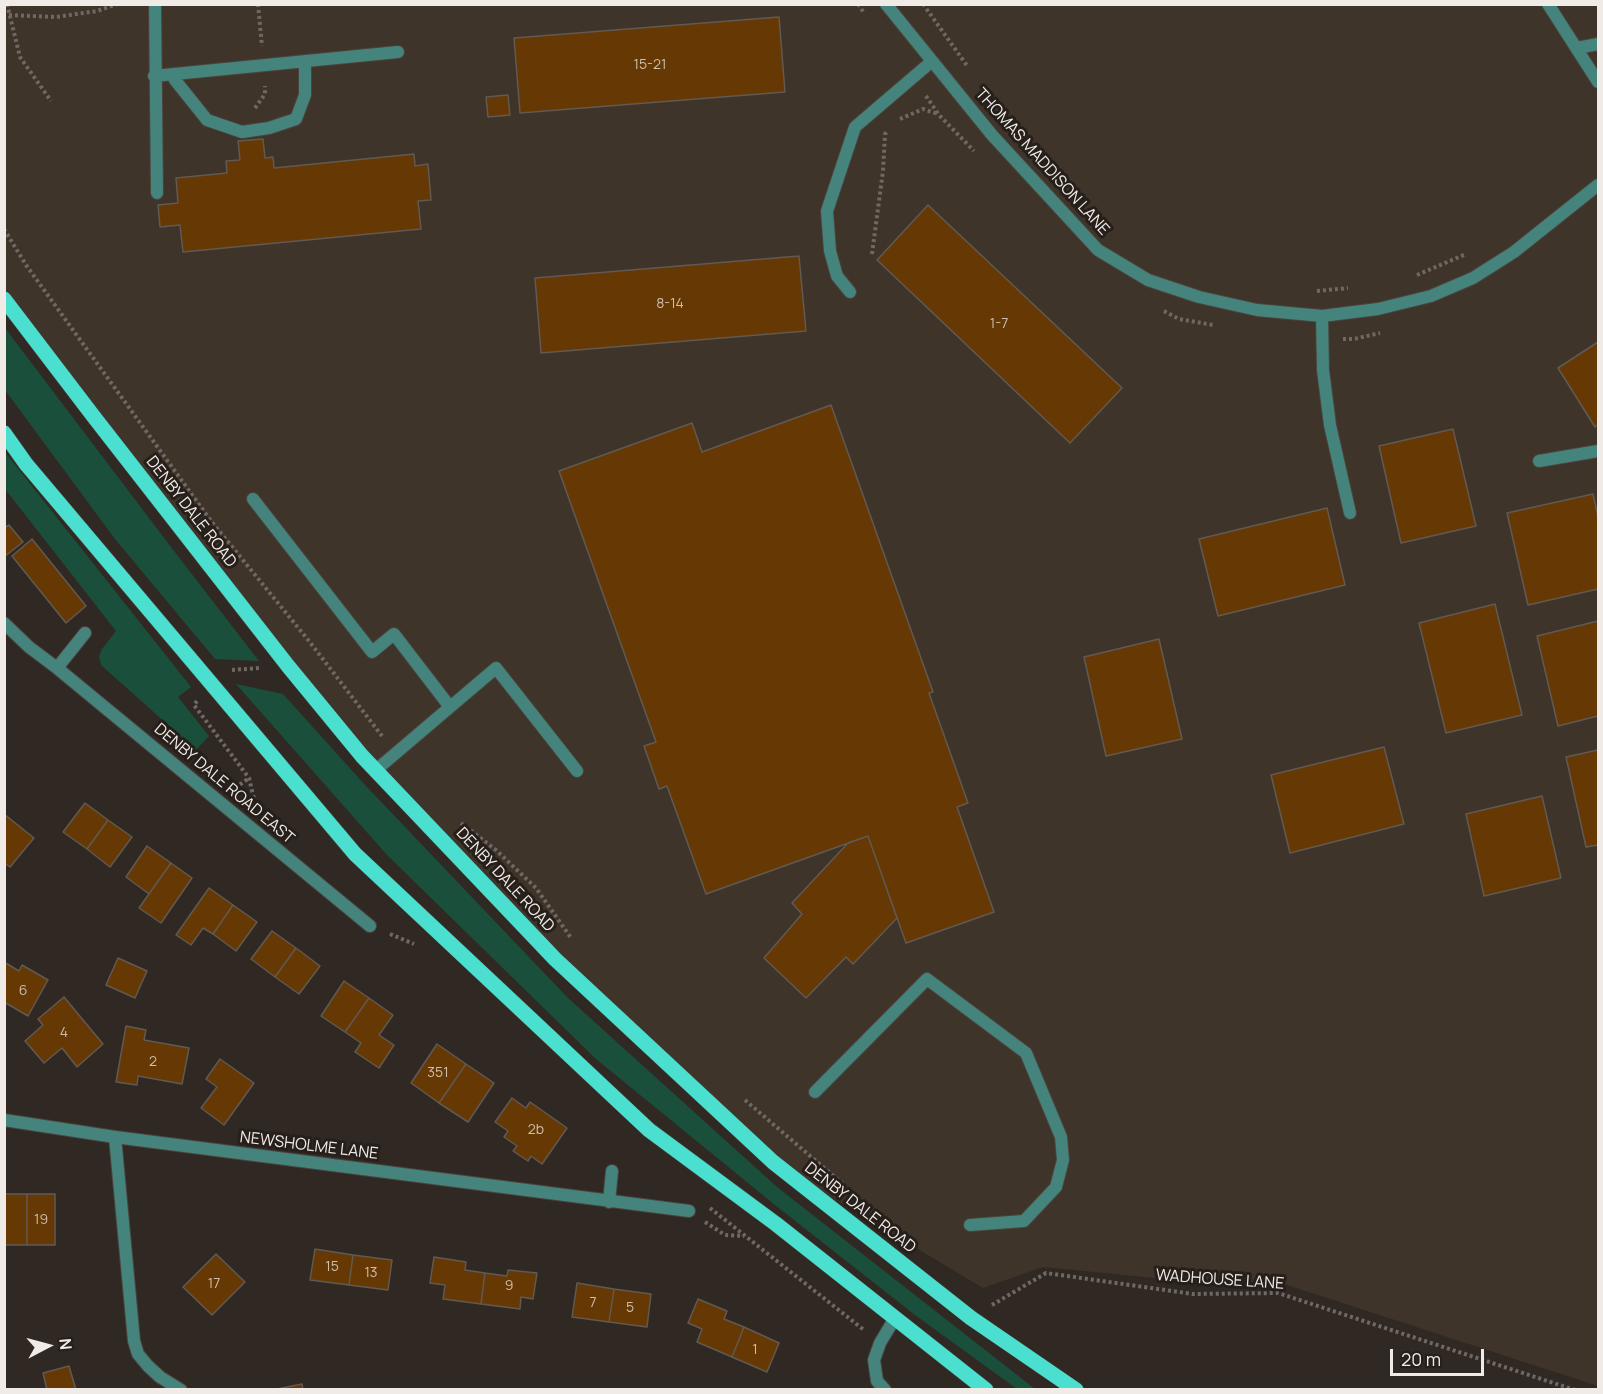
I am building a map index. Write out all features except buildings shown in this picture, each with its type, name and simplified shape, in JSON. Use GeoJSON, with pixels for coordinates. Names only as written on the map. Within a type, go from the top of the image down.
{"type":"FeatureCollection","features":[{"type":"Feature","properties":{"kind":"main road","name":"DENBY DALE ROAD"},"geometry":{"type":"LineString","coordinates":[[4,298],[288,666],[376,770],[555,959],[773,1162],[971,1318],[1076,1389]]}},
{"type":"Feature","properties":{"kind":"main road"},"geometry":{"type":"LineString","coordinates":[[4,433],[26,464],[354,854],[649,1130],[776,1224],[986,1389]]}},
{"type":"Feature","properties":{"kind":"street"},"geometry":{"type":"LineString","coordinates":[[155,4],[157,193]]}},
{"type":"Feature","properties":{"kind":"street","name":"THOMAS MADDISON LANE"},"geometry":{"type":"LineString","coordinates":[[886,4],[992,135],[1098,250],[1148,280],[1199,297],[1257,310],[1322,316],[1378,309],[1431,296],[1473,278],[1514,252],[1599,185]]}},
{"type":"Feature","properties":{"kind":"street"},"geometry":{"type":"LineString","coordinates":[[1548,4],[1599,82]]}},
{"type":"Feature","properties":{"kind":"street"},"geometry":{"type":"LineString","coordinates":[[1577,48],[1599,44]]}},
{"type":"Feature","properties":{"kind":"street"},"geometry":{"type":"LineString","coordinates":[[154,76],[398,51]]}},
{"type":"Feature","properties":{"kind":"street"},"geometry":{"type":"LineString","coordinates":[[173,74],[175,80],[207,120],[242,132],[269,128],[296,119],[305,95],[305,61]]}},
{"type":"Feature","properties":{"kind":"street"},"geometry":{"type":"LineString","coordinates":[[850,292],[837,276],[830,251],[827,211],[855,127],[932,62]]}},
{"type":"Feature","properties":{"kind":"street"},"geometry":{"type":"LineString","coordinates":[[1322,316],[1323,370],[1330,425],[1350,513]]}},
{"type":"Feature","properties":{"kind":"street"},"geometry":{"type":"LineString","coordinates":[[1539,461],[1599,451]]}},
{"type":"Feature","properties":{"kind":"street"},"geometry":{"type":"LineString","coordinates":[[253,499],[372,652],[394,634],[450,707]]}},
{"type":"Feature","properties":{"kind":"street","name":"DENBY DALE ROAD EAST"},"geometry":{"type":"LineString","coordinates":[[4,623],[30,647],[370,926]]}},
{"type":"Feature","properties":{"kind":"street"},"geometry":{"type":"LineString","coordinates":[[57,668],[85,633]]}},
{"type":"Feature","properties":{"kind":"street"},"geometry":{"type":"LineString","coordinates":[[376,770],[496,668],[577,771]]}},
{"type":"Feature","properties":{"kind":"street"},"geometry":{"type":"LineString","coordinates":[[815,1092],[927,979],[976,1018],[1026,1053],[1061,1137],[1063,1160],[1056,1187],[1024,1221],[970,1225]]}},
{"type":"Feature","properties":{"kind":"street","name":"NEWSHOLME LANE"},"geometry":{"type":"LineString","coordinates":[[4,1120],[115,1137],[689,1212]]}},
{"type":"Feature","properties":{"kind":"street"},"geometry":{"type":"LineString","coordinates":[[115,1137],[134,1341],[138,1354],[148,1366],[160,1377],[181,1389]]}},
{"type":"Feature","properties":{"kind":"street"},"geometry":{"type":"LineString","coordinates":[[609,1202],[612,1171]]}},
{"type":"Feature","properties":{"kind":"street"},"geometry":{"type":"LineString","coordinates":[[885,1389],[877,1381],[874,1360],[880,1343],[895,1318]]}},
{"type":"Feature","properties":{"kind":"path"},"geometry":{"type":"LineString","coordinates":[[8,4],[20,57],[51,101]]}},
{"type":"Feature","properties":{"kind":"path"},"geometry":{"type":"LineString","coordinates":[[9,15],[56,17],[97,11],[117,4]]}},
{"type":"Feature","properties":{"kind":"path"},"geometry":{"type":"LineString","coordinates":[[858,4],[865,14]]}},
{"type":"Feature","properties":{"kind":"path"},"geometry":{"type":"LineString","coordinates":[[923,4],[969,68]]}},
{"type":"Feature","properties":{"kind":"path"},"geometry":{"type":"LineString","coordinates":[[913,78],[939,115],[979,157]]}},
{"type":"Feature","properties":{"kind":"path"},"geometry":{"type":"LineString","coordinates":[[897,120],[923,109],[939,115]]}},
{"type":"Feature","properties":{"kind":"path"},"geometry":{"type":"LineString","coordinates":[[872,254],[884,171],[885,134],[891,127]]}},
{"type":"Feature","properties":{"kind":"path"},"geometry":{"type":"LineString","coordinates":[[4,230],[26,265],[211,521],[309,641],[394,753]]}},
{"type":"Feature","properties":{"kind":"path"},"geometry":{"type":"LineString","coordinates":[[1411,277],[1476,250]]}},
{"type":"Feature","properties":{"kind":"path"},"geometry":{"type":"LineString","coordinates":[[1307,292],[1353,287]]}},
{"type":"Feature","properties":{"kind":"path"},"geometry":{"type":"LineString","coordinates":[[1158,307],[1179,320],[1221,327]]}},
{"type":"Feature","properties":{"kind":"path"},"geometry":{"type":"LineString","coordinates":[[1323,338],[1354,339],[1382,332]]}},
{"type":"Feature","properties":{"kind":"path"},"geometry":{"type":"LineString","coordinates":[[454,818],[496,850],[536,888],[576,945]]}},
{"type":"Feature","properties":{"kind":"path"},"geometry":{"type":"LineString","coordinates":[[370,926],[417,945]]}},
{"type":"Feature","properties":{"kind":"path"},"geometry":{"type":"LineString","coordinates":[[744,1100],[848,1187]]}},
{"type":"Feature","properties":{"kind":"path"},"geometry":{"type":"LineString","coordinates":[[689,1212],[725,1235],[745,1236]]}},
{"type":"Feature","properties":{"kind":"path","name":"WADHOUSE LANE"},"geometry":{"type":"LineString","coordinates":[[971,1318],[1046,1273],[1193,1294],[1278,1293],[1575,1389]]}},
{"type":"Feature","properties":{"kind":"path"},"geometry":{"type":"LineString","coordinates":[[985,1298],[993,1304]]}},
{"type":"Feature","properties":{"kind":"shaded area"},"geometry":{"type":"Polygon","coordinates":[[[5,5],[1598,5],[1598,1386],[1278,1282],[1195,1282],[1043,1267],[983,1288],[773,1162],[555,959],[362,756],[5,299],[5,5]]]}},
{"type":"Feature","properties":{"kind":"green space"},"geometry":{"type":"Polygon","coordinates":[[[5,328],[259,661],[215,659],[115,539],[5,390],[5,328]]]}},
{"type":"Feature","properties":{"kind":"green space"},"geometry":{"type":"Polygon","coordinates":[[[5,452],[191,687],[178,697],[209,736],[196,750],[101,665],[99,656],[102,649],[116,631],[5,489],[5,452]]]}},
{"type":"Feature","properties":{"kind":"green space"},"geometry":{"type":"Polygon","coordinates":[[[236,684],[283,694],[366,786],[568,998],[777,1187],[1035,1389],[1017,1389],[915,1315],[775,1205],[596,1059],[387,855],[236,684]]]}}]}
